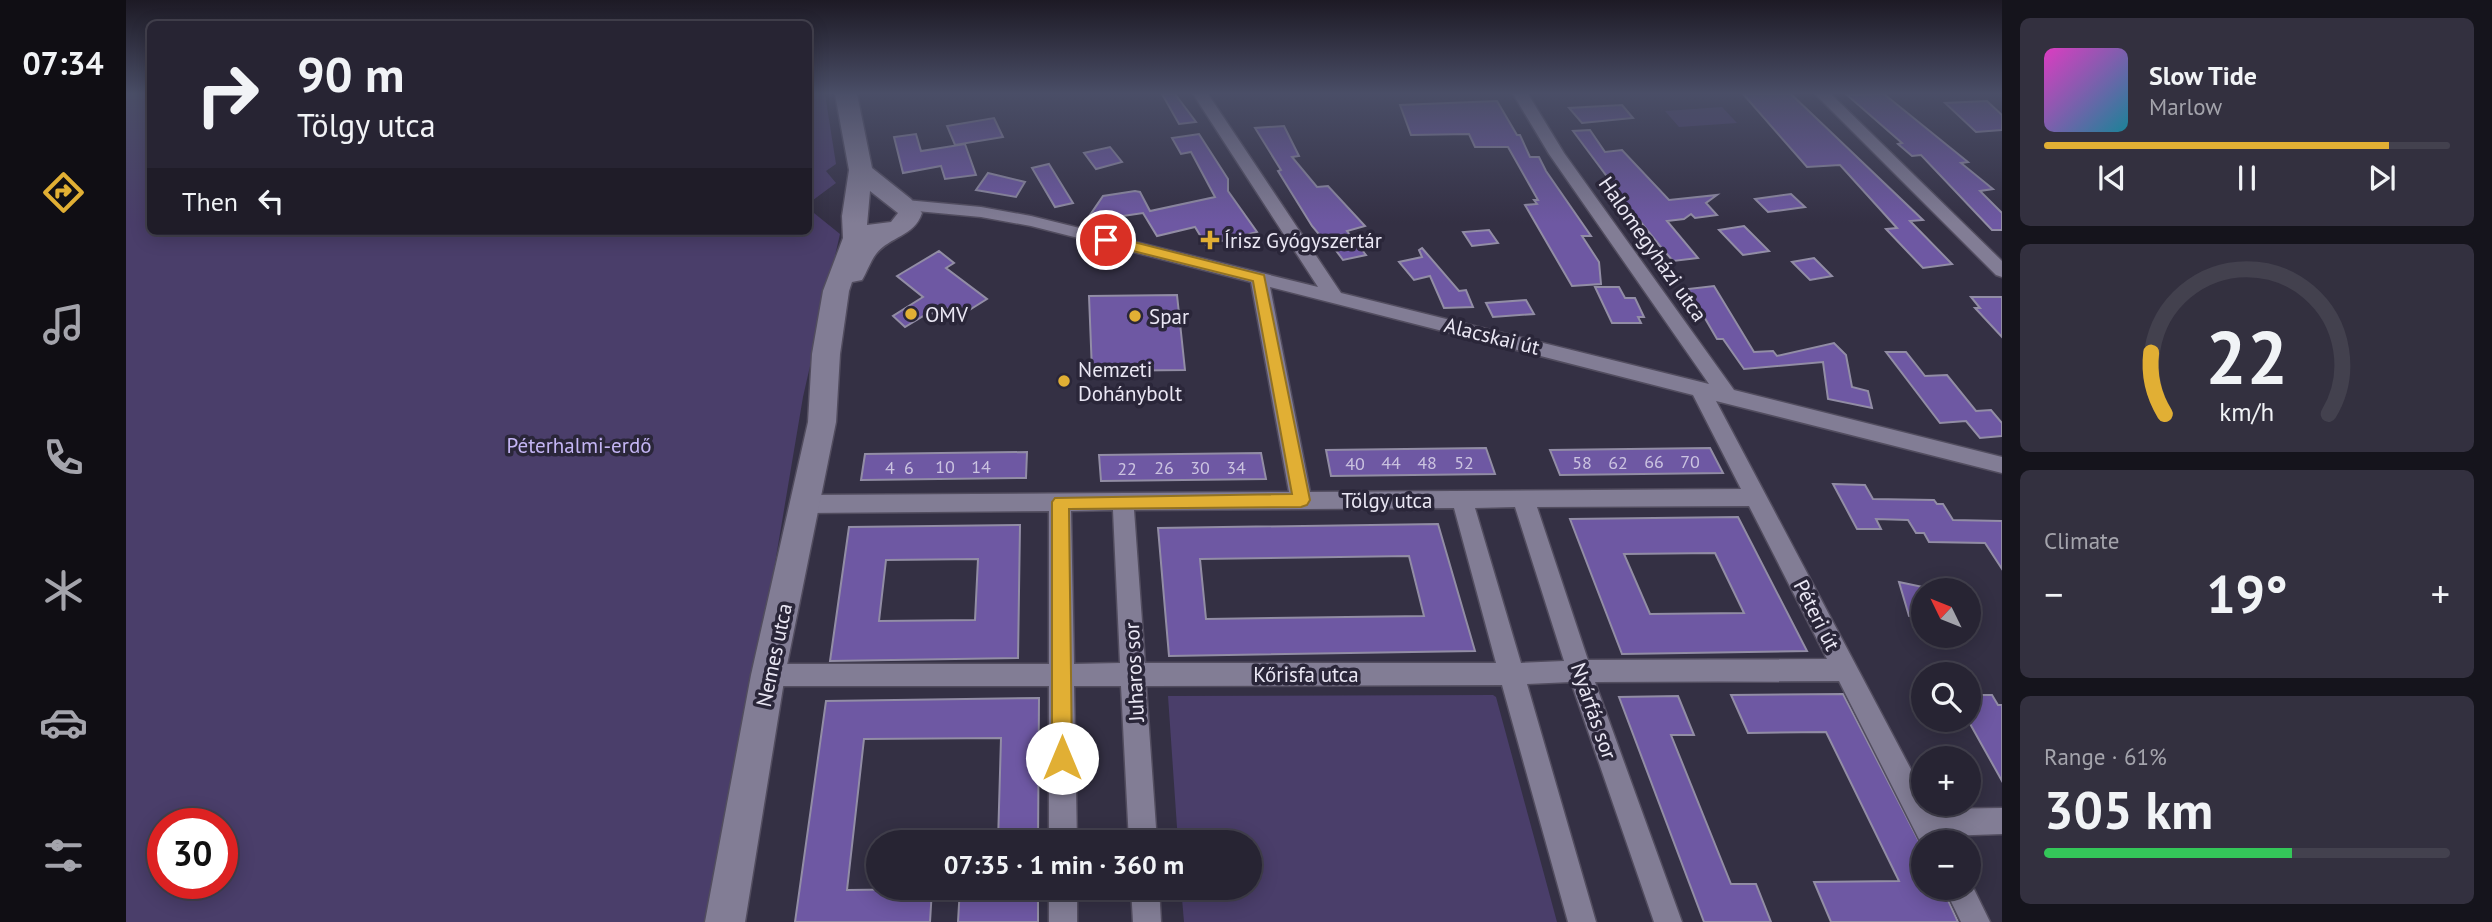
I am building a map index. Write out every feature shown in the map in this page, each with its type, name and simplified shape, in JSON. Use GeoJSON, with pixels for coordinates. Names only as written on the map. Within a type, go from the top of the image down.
{"type":"FeatureCollection","features":[{"type":"Feature","properties":{"kind":"street","name":"Nemes utca"},"geometry":{"type":"LineString","coordinates":[[724,922],[768,675],[822,422],[836,291],[855,238],[861,170],[854,137]]}},
{"type":"Feature","properties":{"kind":"street"},"geometry":{"type":"LineString","coordinates":[[1228,137],[1335,298]]}},
{"type":"Feature","properties":{"kind":"street","name":"Halomegyházi utca"},"geometry":{"type":"LineString","coordinates":[[1547,137],[1727,395]]}},
{"type":"Feature","properties":{"kind":"street"},"geometry":{"type":"LineString","coordinates":[[1866,137],[2002,271]]}},
{"type":"Feature","properties":{"kind":"street"},"geometry":{"type":"LineString","coordinates":[[861,170],[897,215]]}},
{"type":"Feature","properties":{"kind":"street"},"geometry":{"type":"LineString","coordinates":[[872,200],[897,215],[868,232],[857,225],[856,215],[872,200]]}},
{"type":"Feature","properties":{"kind":"street","name":"Alacskai út"},"geometry":{"type":"LineString","coordinates":[[897,215],[981,212],[1031,221],[2002,465]]}},
{"type":"Feature","properties":{"kind":"street","name":"Nemes utca"},"geometry":{"type":"LineString","coordinates":[[824,389],[836,358],[855,268],[872,243],[897,215]]}},
{"type":"Feature","properties":{"kind":"street"},"geometry":{"type":"LineString","coordinates":[[1259,278],[1301,500]]}},
{"type":"Feature","properties":{"kind":"street","name":"Péteri út"},"geometry":{"type":"LineString","coordinates":[[1699,387],[1928,830]]}},
{"type":"Feature","properties":{"kind":"street","name":"Tölgy utca"},"geometry":{"type":"LineString","coordinates":[[806,505],[1758,497]]}},
{"type":"Feature","properties":{"kind":"street","name":"Nyárfás sor"},"geometry":{"type":"LineString","coordinates":[[1523,498],[1579,671],[1668,922]]}},
{"type":"Feature","properties":{"kind":"street"},"geometry":{"type":"LineString","coordinates":[[1462,499],[1582,922]]}},
{"type":"Feature","properties":{"kind":"street"},"geometry":{"type":"LineString","coordinates":[[1060,502],[1063,830]]}},
{"type":"Feature","properties":{"kind":"street","name":"Juharos sor"},"geometry":{"type":"LineString","coordinates":[[1124,502],[1142,830]]}},
{"type":"Feature","properties":{"kind":"street","name":"Kőrisfa utca"},"geometry":{"type":"LineString","coordinates":[[768,675],[1512,674],[1579,671],[1845,670]]}},
{"type":"Feature","properties":{"kind":"street"},"geometry":{"type":"LineString","coordinates":[[1948,830],[2002,821]]}},
{"type":"Feature","properties":{"kind":"street"},"geometry":{"type":"LineString","coordinates":[[1063,900],[1063,922]]}},
{"type":"Feature","properties":{"kind":"street"},"geometry":{"type":"LineString","coordinates":[[1146,900],[1147,922]]}},
{"type":"Feature","properties":{"kind":"street"},"geometry":{"type":"LineString","coordinates":[[1965,900],[1976,922]]}},
{"type":"Feature","properties":{"kind":"green space","name":"Péterhalmi-erdő"},"geometry":{"type":"Polygon","coordinates":[[[126,137],[147,137],[147,235],[812,235],[812,211],[840,234],[803,397],[756,676],[706,922],[126,922],[126,137]]]}},
{"type":"Feature","properties":{"kind":"green space"},"geometry":{"type":"Polygon","coordinates":[[[812,137],[832,137],[836,164],[826,171],[836,183],[812,201],[812,137]]]}},
{"type":"Feature","properties":{"kind":"green space"},"geometry":{"type":"Polygon","coordinates":[[[1493,695],[1496,697],[1557,922],[1184,922],[1182,900],[1262,900],[1262,830],[1177,830],[1168,696],[1493,695]]]}},
{"type":"Feature","properties":{"kind":"building"},"geometry":{"type":"Polygon","coordinates":[[[894,137],[917,137],[921,151],[965,144],[976,175],[945,179],[941,166],[903,173],[894,137]]]}},
{"type":"Feature","properties":{"kind":"building"},"geometry":{"type":"Polygon","coordinates":[[[952,137],[1003,137],[955,145],[952,137]]]}},
{"type":"Feature","properties":{"kind":"building"},"geometry":{"type":"Polygon","coordinates":[[[1201,137],[1228,179],[1228,191],[1257,232],[1206,245],[1195,227],[1157,236],[1143,213],[1123,216],[1117,226],[1088,218],[1103,196],[1140,192],[1150,211],[1215,197],[1191,152],[1181,154],[1172,138],[1201,137]]]}},
{"type":"Feature","properties":{"kind":"building"},"geometry":{"type":"Polygon","coordinates":[[[1261,137],[1290,137],[1299,156],[1292,157],[1317,187],[1328,186],[1365,226],[1347,231],[1366,255],[1343,260],[1326,237],[1322,238],[1312,226],[1278,171],[1281,170],[1261,137]]]}},
{"type":"Feature","properties":{"kind":"building"},"geometry":{"type":"Polygon","coordinates":[[[1470,137],[1521,137],[1530,157],[1539,157],[1591,236],[1582,236],[1599,262],[1601,284],[1572,286],[1525,205],[1537,204],[1534,200],[1538,200],[1508,147],[1475,147],[1470,137]]]}},
{"type":"Feature","properties":{"kind":"building"},"geometry":{"type":"Polygon","coordinates":[[[1577,137],[1595,137],[1605,152],[1622,150],[1669,200],[1717,195],[1706,203],[1717,215],[1695,218],[1691,214],[1684,219],[1667,221],[1698,258],[1673,261],[1605,178],[1608,178],[1577,137]]]}},
{"type":"Feature","properties":{"kind":"building"},"geometry":{"type":"Polygon","coordinates":[[[1781,137],[1836,137],[1923,220],[1910,221],[1952,264],[1923,268],[1886,229],[1897,228],[1840,165],[1807,167],[1781,137]]]}},
{"type":"Feature","properties":{"kind":"building"},"geometry":{"type":"Polygon","coordinates":[[[1895,137],[1937,137],[1968,162],[1961,163],[1993,189],[1980,191],[2002,213],[2002,230],[1992,230],[1921,155],[1912,156],[1898,144],[1902,143],[1895,137]]]}},
{"type":"Feature","properties":{"kind":"building"},"geometry":{"type":"Polygon","coordinates":[[[1110,147],[1122,162],[1096,169],[1084,153],[1110,147]]]}},
{"type":"Feature","properties":{"kind":"building"},"geometry":{"type":"Polygon","coordinates":[[[1049,164],[1073,203],[1055,207],[1032,168],[1049,164]]]}},
{"type":"Feature","properties":{"kind":"building"},"geometry":{"type":"Polygon","coordinates":[[[988,173],[1025,182],[1016,197],[976,190],[988,173]]]}},
{"type":"Feature","properties":{"kind":"building"},"geometry":{"type":"Polygon","coordinates":[[[1791,194],[1805,207],[1768,212],[1755,199],[1791,194]]]}},
{"type":"Feature","properties":{"kind":"building"},"geometry":{"type":"Polygon","coordinates":[[[1744,226],[1769,251],[1743,255],[1719,230],[1744,226]]]}},
{"type":"Feature","properties":{"kind":"building"},"geometry":{"type":"Polygon","coordinates":[[[1489,230],[1498,243],[1472,246],[1463,232],[1489,230]]]}},
{"type":"Feature","properties":{"kind":"building"},"geometry":{"type":"Polygon","coordinates":[[[1422,248],[1459,291],[1466,290],[1473,307],[1444,308],[1430,276],[1414,280],[1399,262],[1422,257],[1419,250],[1422,248]]]}},
{"type":"Feature","properties":{"kind":"building"},"geometry":{"type":"Polygon","coordinates":[[[939,251],[954,263],[946,268],[987,299],[958,317],[945,307],[934,314],[930,312],[905,327],[893,316],[923,297],[897,276],[939,251]]]}},
{"type":"Feature","properties":{"kind":"building"},"geometry":{"type":"Polygon","coordinates":[[[1814,258],[1832,276],[1810,280],[1792,262],[1814,258]]]}},
{"type":"Feature","properties":{"kind":"building"},"geometry":{"type":"Polygon","coordinates":[[[1714,286],[1754,352],[1773,351],[1777,356],[1834,343],[1846,355],[1852,387],[1868,391],[1872,408],[1828,399],[1823,362],[1744,369],[1723,339],[1717,339],[1688,289],[1714,286]]]}},
{"type":"Feature","properties":{"kind":"building"},"geometry":{"type":"Polygon","coordinates":[[[1595,287],[1619,287],[1625,298],[1635,298],[1644,317],[1638,317],[1641,323],[1612,323],[1595,287]]]}},
{"type":"Feature","properties":{"kind":"building","name":"Spar"},"geometry":{"type":"Polygon","coordinates":[[[1177,295],[1185,370],[1092,371],[1089,296],[1177,295]]]}},
{"type":"Feature","properties":{"kind":"building"},"geometry":{"type":"Polygon","coordinates":[[[1971,297],[2002,297],[2002,337],[1975,308],[1980,308],[1971,297]]]}},
{"type":"Feature","properties":{"kind":"building"},"geometry":{"type":"Polygon","coordinates":[[[1526,300],[1534,314],[1493,317],[1486,303],[1526,300]]]}},
{"type":"Feature","properties":{"kind":"building"},"geometry":{"type":"Polygon","coordinates":[[[1886,352],[1906,352],[1925,376],[1947,375],[1976,411],[1991,410],[2002,423],[2002,436],[1980,438],[1966,421],[1940,423],[1886,352]]]}},
{"type":"Feature","properties":{"kind":"building"},"geometry":{"type":"Polygon","coordinates":[[[1486,448],[1495,474],[1331,476],[1326,450],[1486,448]]]}},
{"type":"Feature","properties":{"kind":"building"},"geometry":{"type":"Polygon","coordinates":[[[1710,448],[1723,473],[1560,475],[1550,450],[1710,448]]]}},
{"type":"Feature","properties":{"kind":"building"},"geometry":{"type":"Polygon","coordinates":[[[1027,452],[1026,478],[861,480],[865,454],[1027,452]]]}},
{"type":"Feature","properties":{"kind":"building"},"geometry":{"type":"Polygon","coordinates":[[[1261,453],[1266,479],[1101,481],[1099,455],[1261,453]]]}},
{"type":"Feature","properties":{"kind":"building"},"geometry":{"type":"Polygon","coordinates":[[[1833,484],[1865,485],[1873,499],[1934,500],[1937,504],[1943,504],[1953,520],[2002,521],[2002,569],[1985,543],[1929,542],[1924,533],[1916,533],[1908,520],[1876,519],[1881,529],[1857,529],[1833,484]]]}},
{"type":"Feature","properties":{"kind":"building"},"geometry":{"type":"Polygon","coordinates":[[[1738,517],[1807,651],[1622,654],[1570,519],[1738,517]],[[1715,553],[1624,554],[1650,614],[1744,613],[1715,553]]]}},
{"type":"Feature","properties":{"kind":"building"},"geometry":{"type":"Polygon","coordinates":[[[1438,524],[1475,651],[1169,656],[1158,528],[1438,524]],[[1409,556],[1200,559],[1206,619],[1424,616],[1409,556]]]}},
{"type":"Feature","properties":{"kind":"building"},"geometry":{"type":"Polygon","coordinates":[[[1020,525],[1018,658],[830,661],[849,527],[1020,525]],[[978,559],[886,560],[879,621],[975,620],[978,559]]]}},
{"type":"Feature","properties":{"kind":"building"},"geometry":{"type":"Polygon","coordinates":[[[1899,582],[1911,584],[1909,616],[1899,582]]]}},
{"type":"Feature","properties":{"kind":"building"},"geometry":{"type":"Polygon","coordinates":[[[1843,694],[1913,830],[1911,830],[1911,900],[1948,900],[1958,922],[1831,922],[1814,882],[1899,881],[1826,732],[1748,733],[1731,695],[1843,694]]]}},
{"type":"Feature","properties":{"kind":"building"},"geometry":{"type":"Polygon","coordinates":[[[1981,695],[1992,695],[1998,705],[2002,705],[2002,781],[1975,732],[1981,732],[1981,695]]]}},
{"type":"Feature","properties":{"kind":"building"},"geometry":{"type":"Polygon","coordinates":[[[1678,696],[1694,735],[1671,735],[1731,884],[1756,884],[1771,922],[1704,922],[1619,697],[1678,696]]]}},
{"type":"Feature","properties":{"kind":"building"},"geometry":{"type":"Polygon","coordinates":[[[1039,698],[1038,830],[998,830],[1001,738],[864,739],[847,890],[866,890],[866,900],[931,900],[930,922],[795,922],[826,701],[1039,698]]]}},
{"type":"Feature","properties":{"kind":"building"},"geometry":{"type":"Polygon","coordinates":[[[959,900],[1038,900],[1038,922],[958,922],[959,900]]]}},
{"type":"Feature","properties":{"kind":"place","name":"Írisz Gyógyszertár"},"geometry":{"type":"Point","coordinates":[1210,240]}},
{"type":"Feature","properties":{"kind":"place","name":"OMV"},"geometry":{"type":"Point","coordinates":[911,314]}},
{"type":"Feature","properties":{"kind":"place","name":"Spar"},"geometry":{"type":"Point","coordinates":[1135,316]}},
{"type":"Feature","properties":{"kind":"place","name":"Nemzeti Dohánybolt"},"geometry":{"type":"Point","coordinates":[1064,381]}},
{"type":"Feature","properties":{"kind":"route"},"geometry":{"type":"LineString","coordinates":[[1062,758],[1060,502],[1301,500],[1259,278],[1106,240]]}}]}
